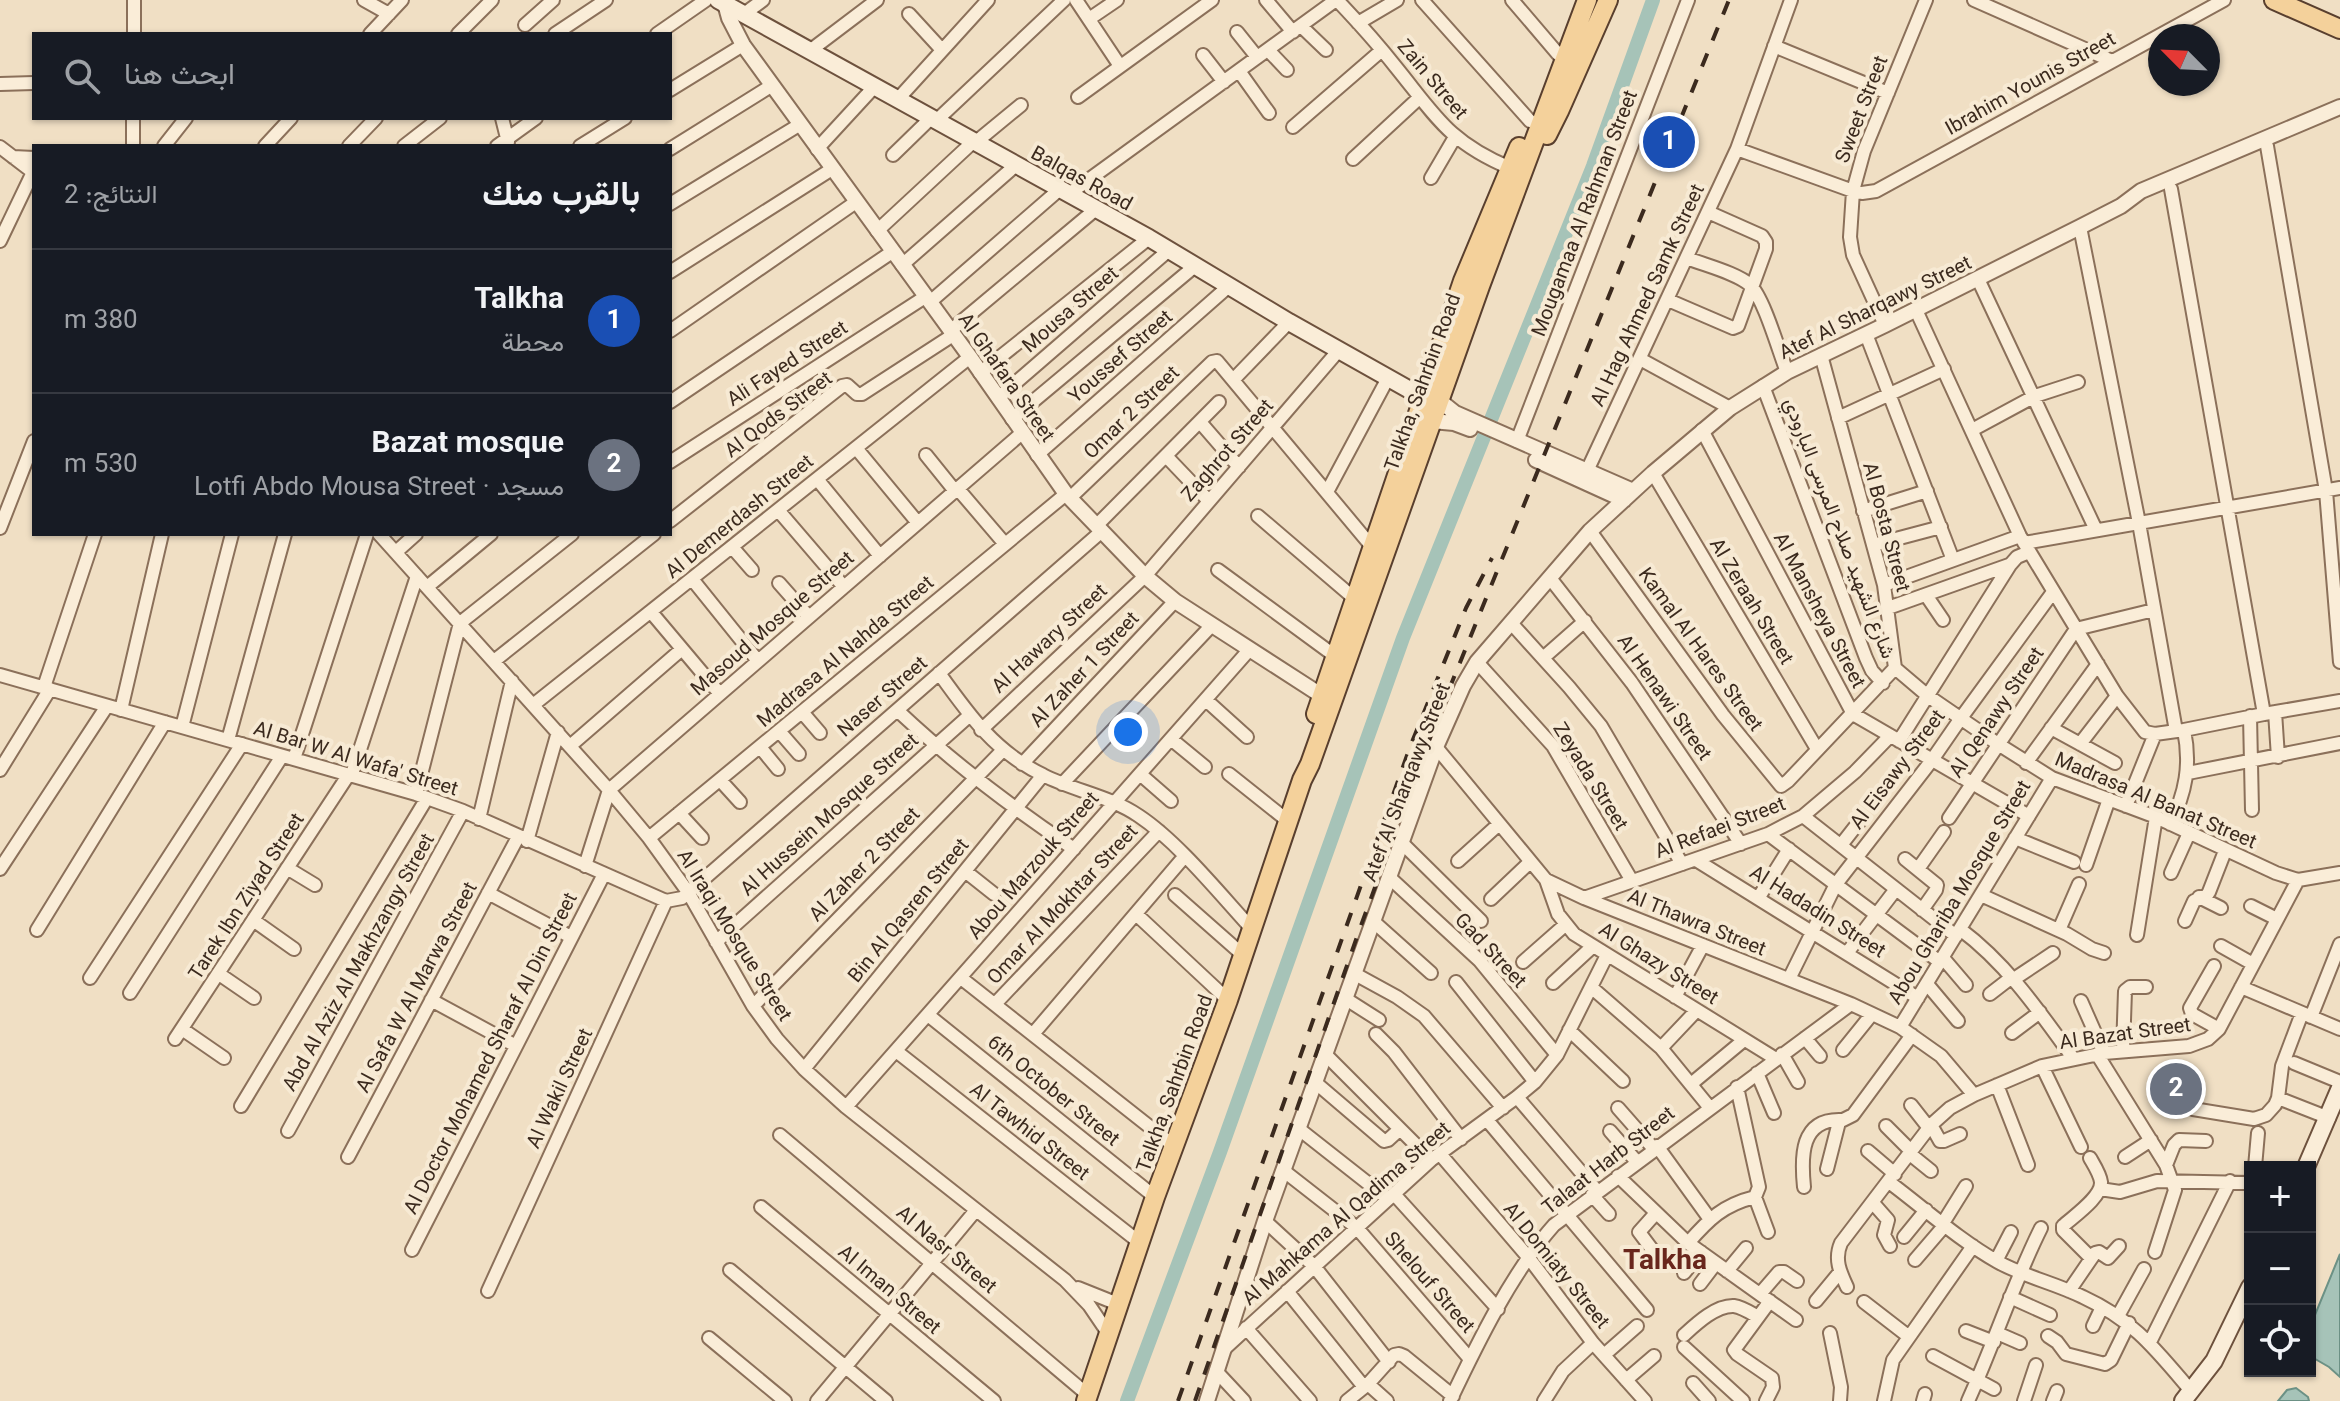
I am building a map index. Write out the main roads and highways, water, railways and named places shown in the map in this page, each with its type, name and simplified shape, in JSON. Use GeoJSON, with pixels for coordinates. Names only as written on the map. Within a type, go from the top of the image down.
{"type":"FeatureCollection","features":[{"type":"Feature","properties":{"kind":"main road","name":"Talkha, Sahrbin Road"},"geometry":{"type":"LineString","coordinates":[[1327,699],[1335,656],[1373,548],[1432,399],[1510,168],[1578,0]]}},
{"type":"Feature","properties":{"kind":"main road","name":"Talkha, Sahrbin Road"},"geometry":{"type":"LineString","coordinates":[[1472,283],[1511,200],[1587,0]]}},
{"type":"Feature","properties":{"kind":"main road"},"geometry":{"type":"LineString","coordinates":[[1511,200],[1559,111],[1608,0]]}},
{"type":"Feature","properties":{"kind":"main road"},"geometry":{"type":"LineString","coordinates":[[2274,0],[2340,29]]}},
{"type":"Feature","properties":{"kind":"main road"},"geometry":{"type":"LineString","coordinates":[[2307,0],[2316,8],[2319,20]]}},
{"type":"Feature","properties":{"kind":"main road","name":"Balqas Road"},"geometry":{"type":"LineString","coordinates":[[722,1],[1149,238],[1388,378],[1432,399]]}},
{"type":"Feature","properties":{"kind":"main road","name":"Talkha, Sahrbin Road"},"geometry":{"type":"LineString","coordinates":[[1087,1398],[1139,1242],[1228,1000],[1302,780],[1303,761],[1432,421],[1432,399]]}},
{"type":"Feature","properties":{"kind":"main road"},"geometry":{"type":"LineString","coordinates":[[2309,1161],[2340,1085]]}},
{"type":"Feature","properties":{"kind":"main road"},"geometry":{"type":"LineString","coordinates":[[2187,1397],[2214,1361],[2244,1299]]}},
{"type":"Feature","properties":{"kind":"waterway"},"geometry":{"type":"LineString","coordinates":[[1127,1401],[1220,1152],[1403,638],[1593,166],[1653,0]]}},
{"type":"Feature","properties":{"kind":"railway"},"geometry":{"type":"LineString","coordinates":[[1195,1401],[1359,931],[1435,724],[1729,0]]}},
{"type":"Feature","properties":{"kind":"railway"},"geometry":{"type":"LineString","coordinates":[[1178,1401],[1410,747],[1466,608],[1492,558]]}},
{"type":"Feature","properties":{"kind":"place","name":"Talkha"},"geometry":{"type":"Point","coordinates":[1669,142]}},
{"type":"Feature","properties":{"kind":"place","name":"Bazat mosque"},"geometry":{"type":"Point","coordinates":[2176,1089]}},
{"type":"Feature","properties":{"kind":"district","name":"Talkha"},"geometry":{"type":"Point","coordinates":[1665,1259]}}]}
